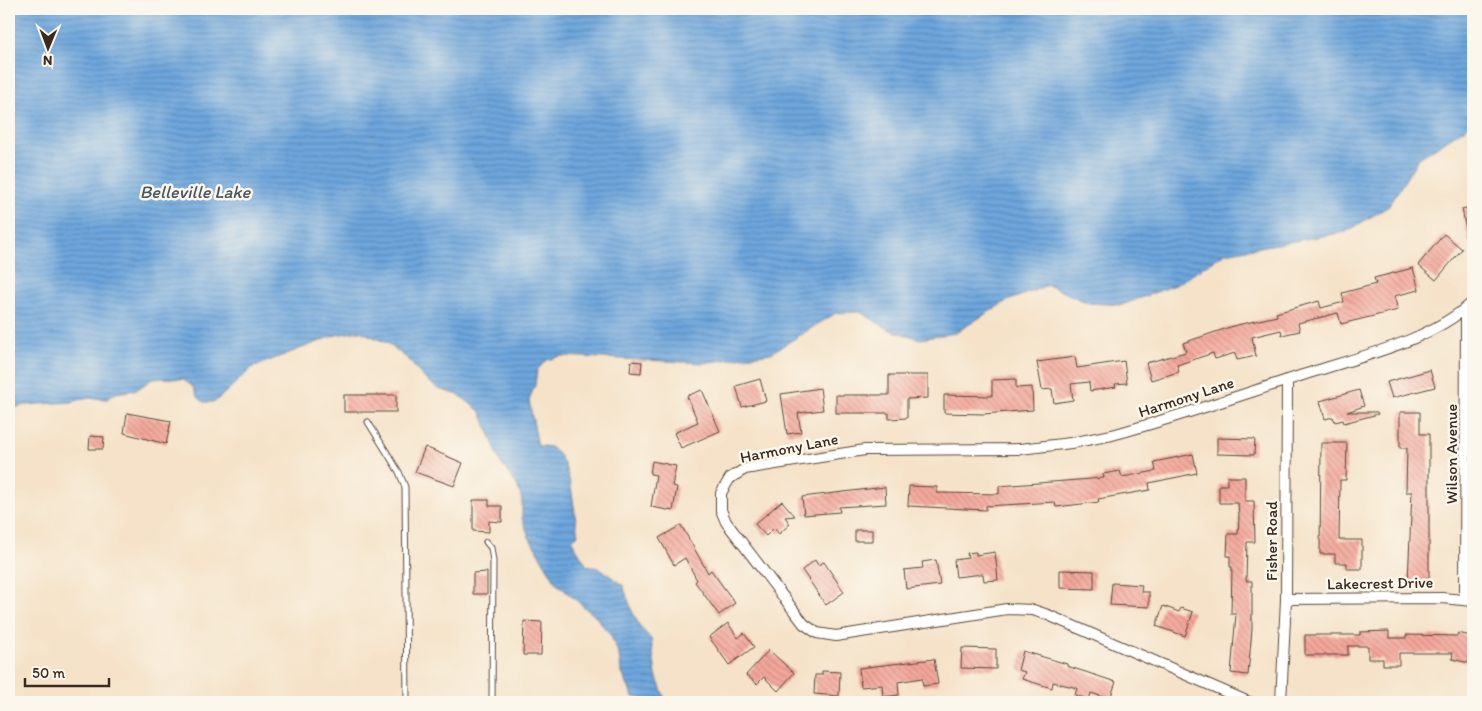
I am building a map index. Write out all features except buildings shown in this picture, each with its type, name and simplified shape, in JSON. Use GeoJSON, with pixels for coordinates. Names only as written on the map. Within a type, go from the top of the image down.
{"type":"FeatureCollection","features":[{"type":"Feature","properties":{"kind":"street","name":"Harmony Lane"},"geometry":{"type":"LineString","coordinates":[[1249,702],[1048,614],[1033,610],[1008,609],[836,636],[817,633],[804,624],[722,516],[720,504],[726,483],[735,474],[745,469],[864,450],[1020,449],[1070,443],[1144,426],[1287,380],[1438,328],[1470,305]]}},
{"type":"Feature","properties":{"kind":"street","name":"Wilson Avenue"},"geometry":{"type":"LineString","coordinates":[[1469,601],[1470,305]]}},
{"type":"Feature","properties":{"kind":"street","name":"Fisher Road"},"geometry":{"type":"LineString","coordinates":[[1281,702],[1286,600],[1287,380]]}},
{"type":"Feature","properties":{"kind":"street","name":"Lakecrest Drive"},"geometry":{"type":"LineString","coordinates":[[1286,600],[1442,598],[1469,601]]}},
{"type":"Feature","properties":{"kind":"lane"},"geometry":{"type":"LineString","coordinates":[[368,422],[399,472],[405,487],[407,702]]}},
{"type":"Feature","properties":{"kind":"lane"},"geometry":{"type":"LineString","coordinates":[[486,542],[491,548],[493,561],[492,702]]}},
{"type":"Feature","properties":{"kind":"water","name":"Belleville Lake"},"geometry":{"type":"Polygon","coordinates":[[[9,9],[1473,9],[1473,123],[1418,159],[1389,206],[1346,232],[1225,253],[1177,284],[1122,305],[1088,303],[1048,285],[1005,302],[955,333],[920,339],[890,330],[860,312],[836,313],[771,353],[704,363],[561,356],[547,360],[537,370],[535,385],[529,400],[538,446],[550,447],[563,462],[571,486],[578,535],[572,541],[587,566],[599,568],[623,585],[640,627],[651,639],[656,675],[666,702],[647,702],[645,699],[633,697],[621,671],[619,655],[611,636],[596,617],[557,584],[529,537],[522,518],[522,500],[517,485],[500,462],[481,412],[459,395],[438,389],[422,376],[408,359],[387,343],[360,331],[336,335],[253,367],[215,402],[203,402],[197,396],[193,387],[183,379],[154,378],[136,390],[116,393],[107,399],[86,398],[72,402],[26,405],[9,409],[9,9]]]}}]}
